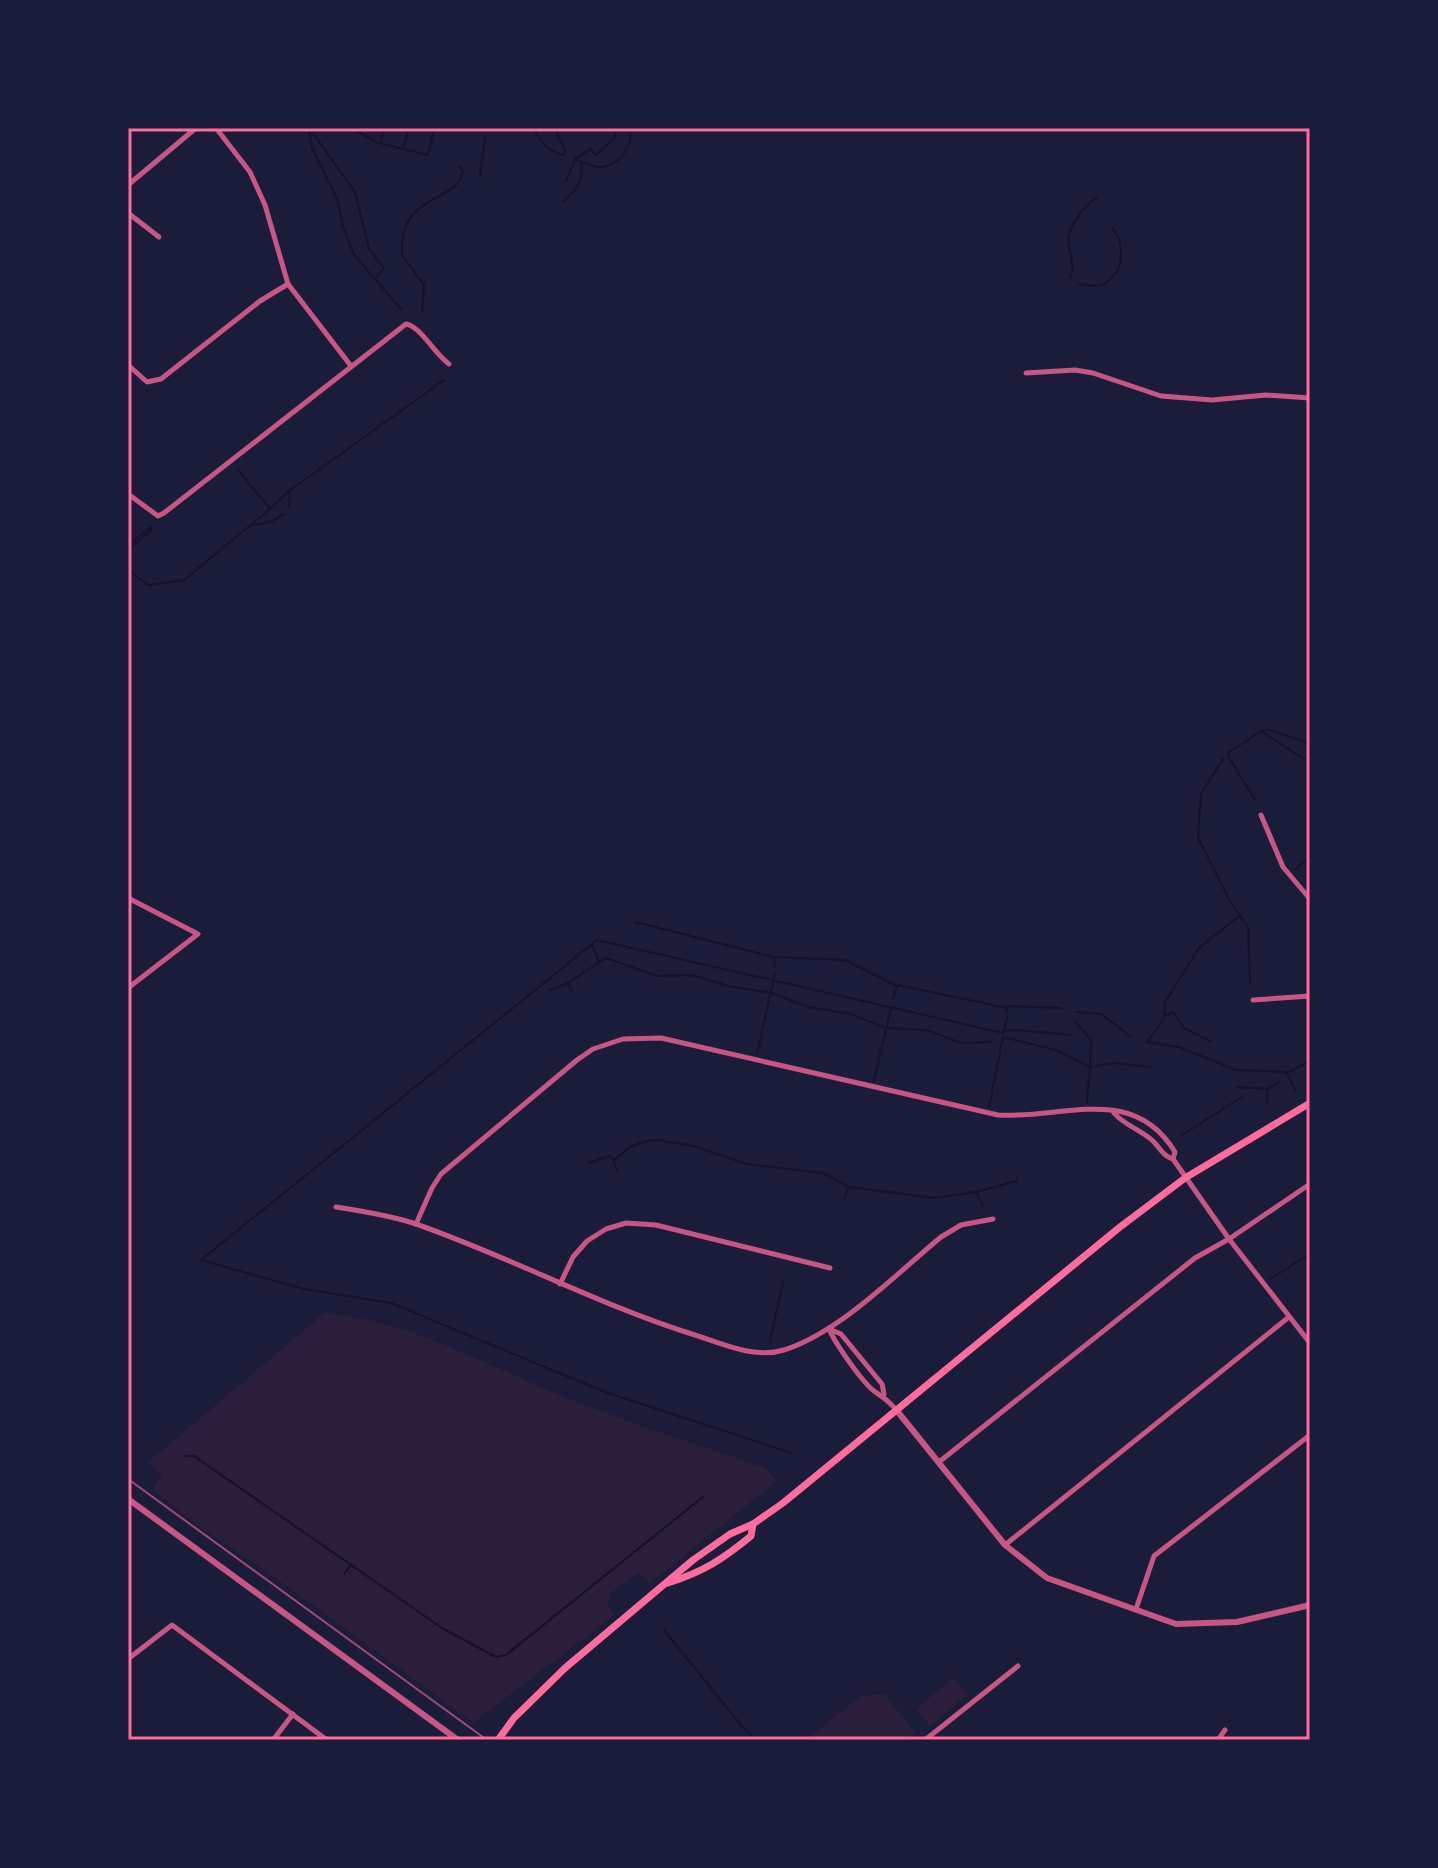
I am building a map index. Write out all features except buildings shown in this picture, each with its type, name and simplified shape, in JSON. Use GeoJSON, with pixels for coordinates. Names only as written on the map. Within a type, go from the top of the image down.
{"type":"FeatureCollection","features":[{"type":"Feature","properties":{"kind":"main road"},"geometry":{"type":"LineString","coordinates":[[498,1740],[514,1718],[565,1668],[666,1584],[730,1534],[753,1524],[898,1412],[1120,1227],[1185,1178],[1310,1103]]}},
{"type":"Feature","properties":{"kind":"main road"},"geometry":{"type":"LineString","coordinates":[[666,1584],[712,1566],[751,1536],[753,1524]]}},
{"type":"Feature","properties":{"kind":"street"},"geometry":{"type":"LineString","coordinates":[[128,185],[196,128]]}},
{"type":"Feature","properties":{"kind":"street"},"geometry":{"type":"LineString","coordinates":[[216,128],[250,172],[260,194],[288,284],[351,366]]}},
{"type":"Feature","properties":{"kind":"street"},"geometry":{"type":"LineString","coordinates":[[128,213],[159,237]]}},
{"type":"Feature","properties":{"kind":"street"},"geometry":{"type":"LineString","coordinates":[[128,365],[147,382],[161,379],[260,301],[288,284]]}},
{"type":"Feature","properties":{"kind":"street"},"geometry":{"type":"LineString","coordinates":[[128,494],[158,516],[406,324],[416,327],[437,356],[449,364]]}},
{"type":"Feature","properties":{"kind":"street"},"geometry":{"type":"LineString","coordinates":[[1026,373],[1075,370],[1093,373],[1161,396],[1212,400],[1266,395],[1310,398]]}},
{"type":"Feature","properties":{"kind":"street"},"geometry":{"type":"LineString","coordinates":[[1261,815],[1283,867],[1310,899]]}},
{"type":"Feature","properties":{"kind":"street"},"geometry":{"type":"LineString","coordinates":[[128,898],[198,934],[128,988]]}},
{"type":"Feature","properties":{"kind":"street"},"geometry":{"type":"LineString","coordinates":[[1253,1000],[1290,1000],[1310,996]]}},
{"type":"Feature","properties":{"kind":"street"},"geometry":{"type":"LineString","coordinates":[[416,1224],[432,1188],[454,1162],[577,1060],[593,1049],[623,1039],[661,1038],[998,1115],[1025,1116],[1090,1108],[1114,1113],[1122,1111],[1144,1119],[1157,1128],[1175,1152],[1173,1159]]}},
{"type":"Feature","properties":{"kind":"street"},"geometry":{"type":"LineString","coordinates":[[1114,1113],[1139,1130],[1166,1157],[1173,1159],[1229,1239],[1310,1343]]}},
{"type":"Feature","properties":{"kind":"street"},"geometry":{"type":"LineString","coordinates":[[1139,1130],[1144,1119]]}},
{"type":"Feature","properties":{"kind":"street"},"geometry":{"type":"LineString","coordinates":[[939,1462],[1195,1258],[1229,1239],[1310,1184]]}},
{"type":"Feature","properties":{"kind":"street"},"geometry":{"type":"LineString","coordinates":[[336,1207],[416,1224],[647,1319],[749,1351],[780,1351],[813,1338],[829,1329],[941,1237],[961,1225],[993,1219]]}},
{"type":"Feature","properties":{"kind":"street"},"geometry":{"type":"LineString","coordinates":[[560,1284],[573,1257],[587,1241],[606,1229],[626,1223],[656,1225],[830,1268]]}},
{"type":"Feature","properties":{"kind":"street"},"geometry":{"type":"LineString","coordinates":[[1005,1545],[1289,1317]]}},
{"type":"Feature","properties":{"kind":"street"},"geometry":{"type":"LineString","coordinates":[[829,1329],[834,1341],[861,1376],[875,1392],[884,1395]]}},
{"type":"Feature","properties":{"kind":"street"},"geometry":{"type":"LineString","coordinates":[[829,1329],[841,1334],[870,1369],[882,1384],[884,1395],[1005,1545],[1047,1578],[1176,1624],[1237,1622],[1310,1605]]}},
{"type":"Feature","properties":{"kind":"street"},"geometry":{"type":"LineString","coordinates":[[861,1376],[870,1369]]}},
{"type":"Feature","properties":{"kind":"street"},"geometry":{"type":"LineString","coordinates":[[1136,1609],[1154,1556],[1310,1435]]}},
{"type":"Feature","properties":{"kind":"street"},"geometry":{"type":"LineString","coordinates":[[128,1499],[458,1740]]}},
{"type":"Feature","properties":{"kind":"street"},"geometry":{"type":"LineString","coordinates":[[128,1659],[172,1625],[327,1740]]}},
{"type":"Feature","properties":{"kind":"street"},"geometry":{"type":"LineString","coordinates":[[925,1740],[1018,1666]]}},
{"type":"Feature","properties":{"kind":"street"},"geometry":{"type":"LineString","coordinates":[[273,1740],[293,1714]]}},
{"type":"Feature","properties":{"kind":"street"},"geometry":{"type":"LineString","coordinates":[[1218,1740],[1225,1730]]}},
{"type":"Feature","properties":{"kind":"shaded area"},"geometry":{"type":"Polygon","coordinates":[[[324,1313],[389,1325],[421,1336],[598,1410],[765,1468],[777,1481],[650,1583],[638,1573],[611,1593],[608,1605],[615,1615],[473,1723],[153,1490],[162,1474],[147,1463],[324,1313]]]}},
{"type":"Feature","properties":{"kind":"shaded area"},"geometry":{"type":"Polygon","coordinates":[[[953,1678],[968,1694],[930,1726],[916,1709],[953,1678]]]}},
{"type":"Feature","properties":{"kind":"shaded area"},"geometry":{"type":"Polygon","coordinates":[[[885,1694],[915,1733],[905,1740],[806,1740],[861,1696],[885,1694]]]}},
{"type":"Feature","properties":{"kind":"waterway"},"geometry":{"type":"LineString","coordinates":[[309,128],[312,148],[338,201],[343,227],[354,255],[402,310]]}},
{"type":"Feature","properties":{"kind":"waterway"},"geometry":{"type":"LineString","coordinates":[[351,128],[379,143],[428,155],[434,128]]}},
{"type":"Feature","properties":{"kind":"waterway"},"geometry":{"type":"LineString","coordinates":[[381,142],[384,128]]}},
{"type":"Feature","properties":{"kind":"waterway"},"geometry":{"type":"LineString","coordinates":[[403,149],[409,128]]}},
{"type":"Feature","properties":{"kind":"waterway"},"geometry":{"type":"LineString","coordinates":[[533,128],[546,146],[564,155],[565,150],[554,128]]}},
{"type":"Feature","properties":{"kind":"waterway"},"geometry":{"type":"LineString","coordinates":[[566,181],[576,158],[591,149],[596,155],[616,136],[614,128]]}},
{"type":"Feature","properties":{"kind":"waterway"},"geometry":{"type":"LineString","coordinates":[[576,160],[599,167],[615,162],[628,147],[629,128]]}},
{"type":"Feature","properties":{"kind":"waterway"},"geometry":{"type":"LineString","coordinates":[[310,129],[355,192],[369,249],[384,268],[376,278]]}},
{"type":"Feature","properties":{"kind":"waterway"},"geometry":{"type":"LineString","coordinates":[[480,176],[485,137]]}},
{"type":"Feature","properties":{"kind":"waterway"},"geometry":{"type":"LineString","coordinates":[[564,201],[578,184],[581,162]]}},
{"type":"Feature","properties":{"kind":"waterway"},"geometry":{"type":"LineString","coordinates":[[422,312],[424,285],[402,255],[403,234],[409,219],[419,209],[452,189],[459,181],[463,170],[458,166]]}},
{"type":"Feature","properties":{"kind":"waterway"},"geometry":{"type":"LineString","coordinates":[[1071,277],[1070,232],[1081,212],[1097,198]]}},
{"type":"Feature","properties":{"kind":"waterway"},"geometry":{"type":"LineString","coordinates":[[1079,284],[1101,285],[1116,273],[1121,250],[1112,228]]}},
{"type":"Feature","properties":{"kind":"waterway"},"geometry":{"type":"LineString","coordinates":[[271,508],[289,491],[444,380]]}},
{"type":"Feature","properties":{"kind":"waterway"},"geometry":{"type":"LineString","coordinates":[[128,570],[148,585],[184,580],[270,509],[238,470]]}},
{"type":"Feature","properties":{"kind":"waterway"},"geometry":{"type":"LineString","coordinates":[[289,507],[290,493]]}},
{"type":"Feature","properties":{"kind":"waterway"},"geometry":{"type":"LineString","coordinates":[[249,526],[270,522],[284,514]]}},
{"type":"Feature","properties":{"kind":"waterway"},"geometry":{"type":"LineString","coordinates":[[128,549],[150,532],[152,526]]}},
{"type":"Feature","properties":{"kind":"waterway"},"geometry":{"type":"LineString","coordinates":[[128,545],[150,528]]}},
{"type":"Feature","properties":{"kind":"waterway"},"geometry":{"type":"LineString","coordinates":[[1255,800],[1228,756],[1229,752],[1263,730],[1310,744]]}},
{"type":"Feature","properties":{"kind":"waterway"},"geometry":{"type":"LineString","coordinates":[[1261,731],[1310,763]]}},
{"type":"Feature","properties":{"kind":"waterway"},"geometry":{"type":"LineString","coordinates":[[1223,759],[1201,794],[1198,838],[1230,901],[1248,927],[1250,982]]}},
{"type":"Feature","properties":{"kind":"waterway"},"geometry":{"type":"LineString","coordinates":[[1296,869],[1310,857]]}},
{"type":"Feature","properties":{"kind":"waterway"},"geometry":{"type":"LineString","coordinates":[[1242,918],[1238,917],[1199,948],[1165,1002],[1164,1019],[1147,1042],[1179,1047],[1236,1070],[1289,1072],[1310,1061]]}},
{"type":"Feature","properties":{"kind":"waterway"},"geometry":{"type":"LineString","coordinates":[[635,922],[774,957],[845,960],[896,987]]}},
{"type":"Feature","properties":{"kind":"waterway"},"geometry":{"type":"LineString","coordinates":[[792,1453],[605,1392],[391,1303],[304,1289],[201,1260],[597,940],[1003,1033],[1007,1018]]}},
{"type":"Feature","properties":{"kind":"waterway"},"geometry":{"type":"LineString","coordinates":[[592,945],[599,961]]}},
{"type":"Feature","properties":{"kind":"waterway"},"geometry":{"type":"LineString","coordinates":[[550,990],[568,983],[606,958],[657,976],[692,975],[728,986],[772,993],[808,1007],[851,1014],[886,1028],[927,1030],[961,1043],[991,1042]]}},
{"type":"Feature","properties":{"kind":"waterway"},"geometry":{"type":"LineString","coordinates":[[774,958],[775,966]]}},
{"type":"Feature","properties":{"kind":"waterway"},"geometry":{"type":"LineString","coordinates":[[757,1054],[775,973]]}},
{"type":"Feature","properties":{"kind":"waterway"},"geometry":{"type":"LineString","coordinates":[[568,984],[572,991]]}},
{"type":"Feature","properties":{"kind":"waterway"},"geometry":{"type":"LineString","coordinates":[[893,998],[898,985],[1007,1008]]}},
{"type":"Feature","properties":{"kind":"waterway"},"geometry":{"type":"LineString","coordinates":[[1007,1013],[1008,1006],[1060,1008]]}},
{"type":"Feature","properties":{"kind":"waterway"},"geometry":{"type":"LineString","coordinates":[[874,1081],[891,1008]]}},
{"type":"Feature","properties":{"kind":"waterway"},"geometry":{"type":"LineString","coordinates":[[1077,1012],[1101,1014],[1130,1036]]}},
{"type":"Feature","properties":{"kind":"waterway"},"geometry":{"type":"LineString","coordinates":[[1165,1016],[1173,1012],[1184,1028],[1210,1041]]}},
{"type":"Feature","properties":{"kind":"waterway"},"geometry":{"type":"LineString","coordinates":[[989,1107],[1003,1037],[1056,1050],[1090,1067],[1091,1040],[1075,1021]]}},
{"type":"Feature","properties":{"kind":"waterway"},"geometry":{"type":"LineString","coordinates":[[1005,1031],[1071,1035]]}},
{"type":"Feature","properties":{"kind":"waterway"},"geometry":{"type":"LineString","coordinates":[[1087,1102],[1090,1067],[1114,1063],[1150,1067]]}},
{"type":"Feature","properties":{"kind":"waterway"},"geometry":{"type":"LineString","coordinates":[[1286,1073],[1296,1090]]}},
{"type":"Feature","properties":{"kind":"waterway"},"geometry":{"type":"LineString","coordinates":[[1267,1089],[1280,1082]]}},
{"type":"Feature","properties":{"kind":"waterway"},"geometry":{"type":"LineString","coordinates":[[1238,1087],[1267,1089],[1267,1102]]}},
{"type":"Feature","properties":{"kind":"waterway"},"geometry":{"type":"LineString","coordinates":[[1182,1135],[1242,1097]]}},
{"type":"Feature","properties":{"kind":"waterway"},"geometry":{"type":"LineString","coordinates":[[589,1163],[609,1156],[614,1160],[630,1147],[658,1140],[693,1146],[747,1164],[823,1173],[849,1187],[935,1198],[976,1192]]}},
{"type":"Feature","properties":{"kind":"waterway"},"geometry":{"type":"LineString","coordinates":[[614,1161],[617,1171]]}},
{"type":"Feature","properties":{"kind":"waterway"},"geometry":{"type":"LineString","coordinates":[[983,1206],[976,1192],[1017,1181]]}},
{"type":"Feature","properties":{"kind":"waterway"},"geometry":{"type":"LineString","coordinates":[[844,1199],[848,1189]]}},
{"type":"Feature","properties":{"kind":"waterway"},"geometry":{"type":"LineString","coordinates":[[1270,1279],[1310,1254]]}},
{"type":"Feature","properties":{"kind":"waterway"},"geometry":{"type":"LineString","coordinates":[[772,1344],[770,1340],[784,1279]]}},
{"type":"Feature","properties":{"kind":"waterway"},"geometry":{"type":"LineString","coordinates":[[186,1456],[194,1456],[442,1628],[496,1657],[506,1655],[704,1496]]}},
{"type":"Feature","properties":{"kind":"waterway"},"geometry":{"type":"LineString","coordinates":[[344,1574],[351,1565]]}},
{"type":"Feature","properties":{"kind":"waterway"},"geometry":{"type":"LineString","coordinates":[[664,1630],[740,1724],[757,1740]]}},
{"type":"Feature","properties":{"kind":"railway"},"geometry":{"type":"LineString","coordinates":[[128,1479],[487,1740]]}}]}
